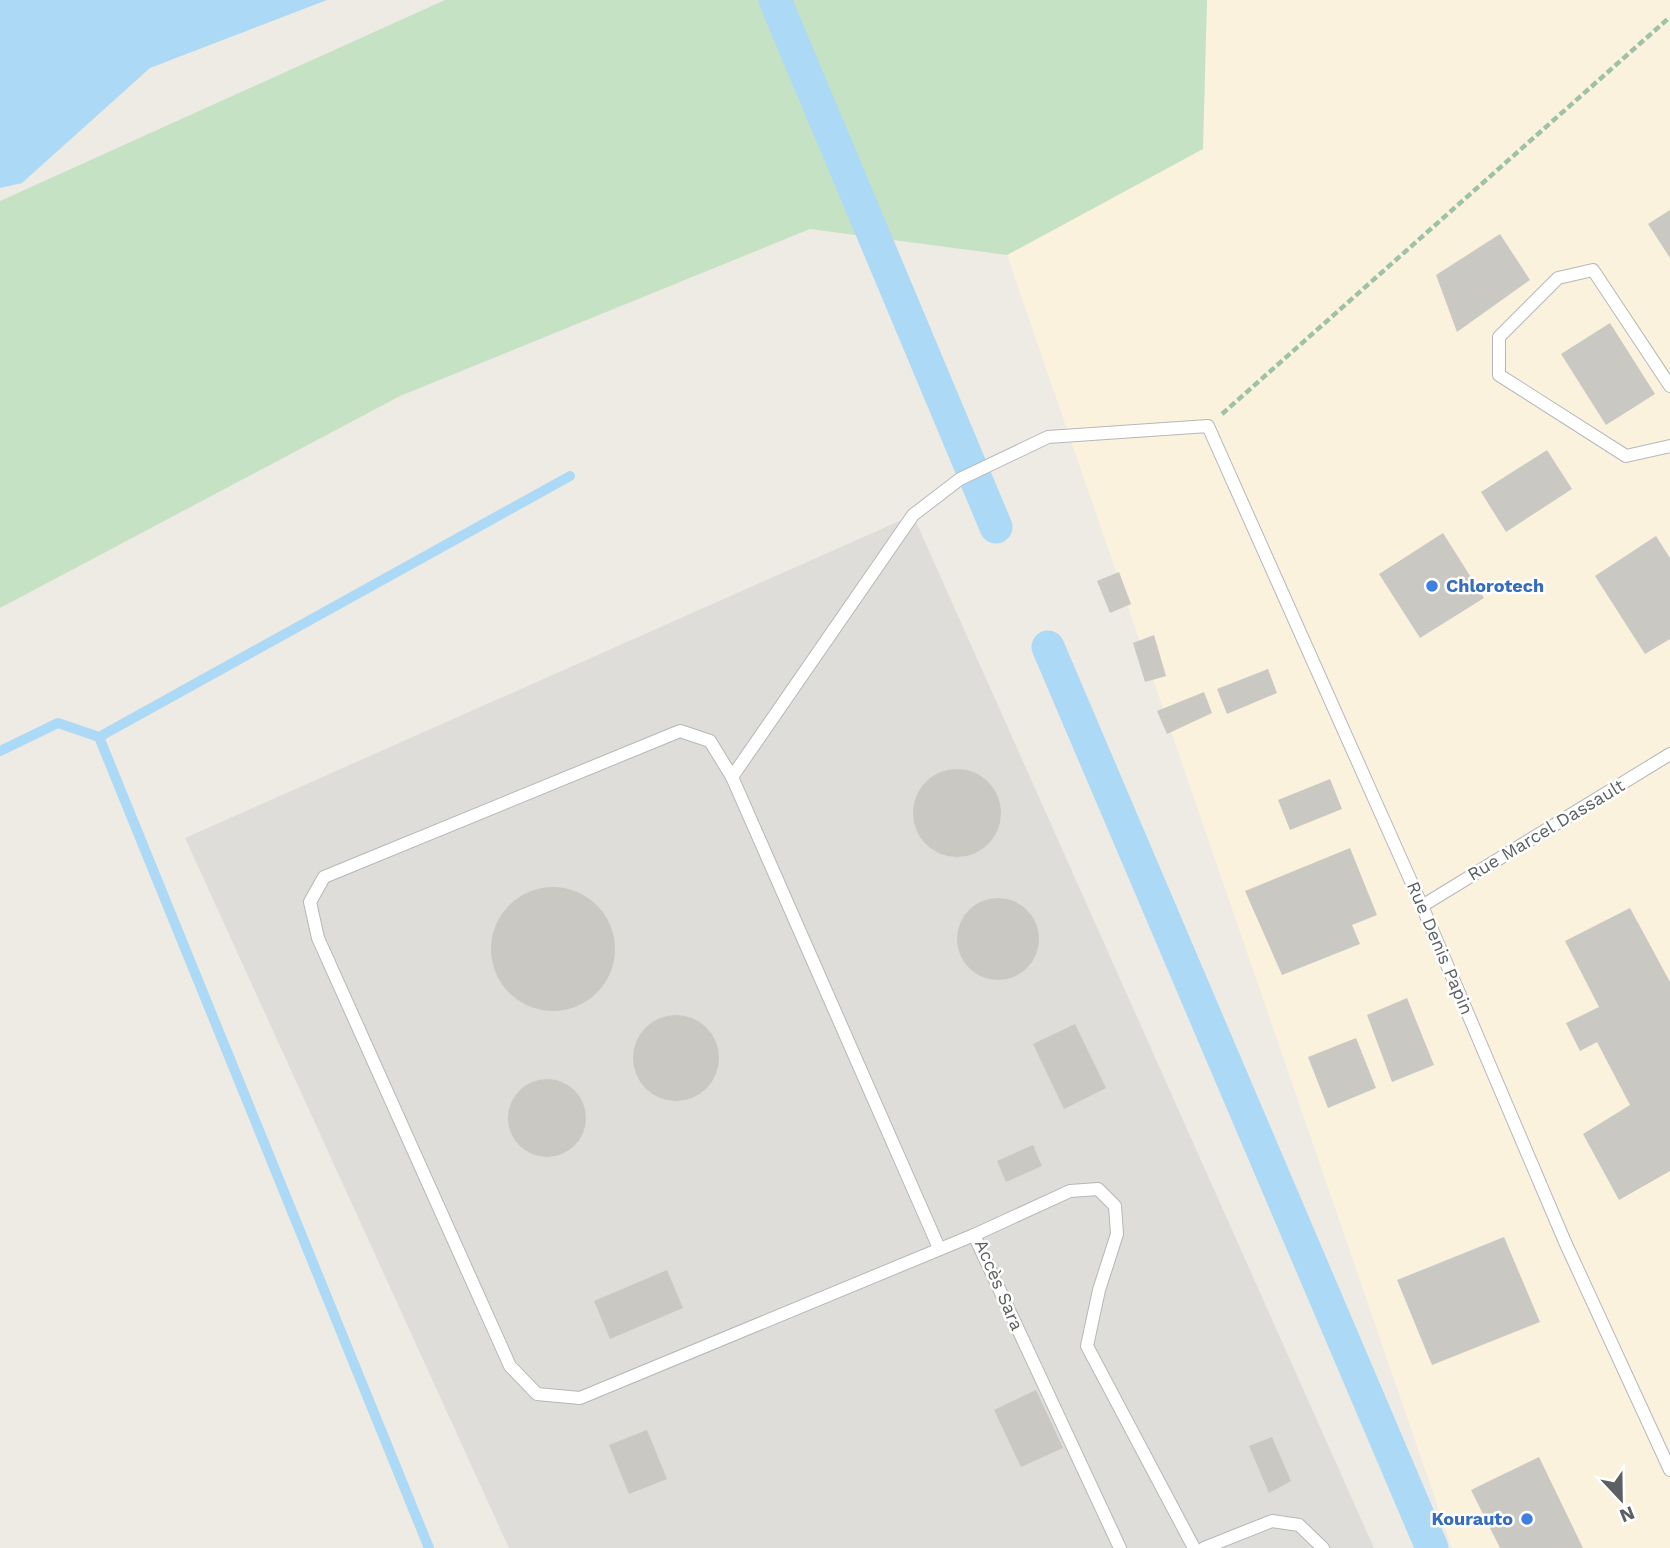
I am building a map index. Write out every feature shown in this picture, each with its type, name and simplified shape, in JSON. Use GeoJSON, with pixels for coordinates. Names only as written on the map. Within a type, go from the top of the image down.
{"type":"FeatureCollection","features":[{"type":"Feature","properties":{"kind":"lane"},"geometry":{"type":"LineString","coordinates":[[1670,386],[1592,270],[1558,278],[1499,337],[1499,375],[1614,449],[1626,456],[1670,446]]}},
{"type":"Feature","properties":{"kind":"lane"},"geometry":{"type":"LineString","coordinates":[[732,777],[913,515],[960,479],[1048,437],[1208,426]]}},
{"type":"Feature","properties":{"kind":"lane","name":"Rue Denis Papin"},"geometry":{"type":"LineString","coordinates":[[1208,426],[1422,906],[1564,1242],[1670,1470]]}},
{"type":"Feature","properties":{"kind":"lane"},"geometry":{"type":"LineString","coordinates":[[939,1248],[732,777],[710,741],[680,731],[324,877],[310,902],[318,938],[510,1366],[537,1394],[580,1398],[939,1248],[974,1236]]}},
{"type":"Feature","properties":{"kind":"lane","name":"Rue Marcel Dassault"},"geometry":{"type":"LineString","coordinates":[[1422,906],[1670,754]]}},
{"type":"Feature","properties":{"kind":"lane","name":"Accès Sara"},"geometry":{"type":"LineString","coordinates":[[1120,1548],[974,1236],[1070,1191],[1098,1189],[1115,1206],[1117,1234],[1099,1290],[1087,1346],[1194,1548]]}},
{"type":"Feature","properties":{"kind":"lane"},"geometry":{"type":"LineString","coordinates":[[1204,1548],[1272,1521],[1298,1525],[1323,1548]]}},
{"type":"Feature","properties":{"kind":"path"},"geometry":{"type":"LineString","coordinates":[[1208,426],[1670,17]]}},
{"type":"Feature","properties":{"kind":"shaded area"},"geometry":{"type":"Polygon","coordinates":[[[1207,0],[1670,0],[1670,1548],[1452,1548],[1007,255],[1202,149],[1207,0]]]}},
{"type":"Feature","properties":{"kind":"shaded area"},"geometry":{"type":"Polygon","coordinates":[[[913,515],[1374,1548],[509,1548],[185,838],[913,515]]]}},
{"type":"Feature","properties":{"kind":"green space"},"geometry":{"type":"Polygon","coordinates":[[[445,0],[1207,0],[1203,149],[1007,255],[810,229],[400,396],[0,608],[0,201],[445,0]]]}},
{"type":"Feature","properties":{"kind":"water"},"geometry":{"type":"Polygon","coordinates":[[[0,0],[327,0],[150,68],[22,183],[0,188],[0,0]]]}},
{"type":"Feature","properties":{"kind":"building"},"geometry":{"type":"Polygon","coordinates":[[[1670,210],[1670,258],[1648,224],[1670,210]]]}},
{"type":"Feature","properties":{"kind":"building"},"geometry":{"type":"Polygon","coordinates":[[[1500,234],[1530,280],[1457,332],[1436,275],[1500,234]]]}},
{"type":"Feature","properties":{"kind":"building"},"geometry":{"type":"Polygon","coordinates":[[[1610,323],[1655,394],[1606,425],[1561,354],[1610,323]]]}},
{"type":"Feature","properties":{"kind":"building"},"geometry":{"type":"Polygon","coordinates":[[[1547,450],[1572,489],[1506,532],[1481,492],[1547,450]]]}},
{"type":"Feature","properties":{"kind":"building","name":"Chlorotech"},"geometry":{"type":"Polygon","coordinates":[[[1443,533],[1484,598],[1420,638],[1379,574],[1443,533]]]}},
{"type":"Feature","properties":{"kind":"building"},"geometry":{"type":"Polygon","coordinates":[[[1656,536],[1670,558],[1670,639],[1645,654],[1595,576],[1656,536]]]}},
{"type":"Feature","properties":{"kind":"building"},"geometry":{"type":"Polygon","coordinates":[[[1119,572],[1131,604],[1110,613],[1097,581],[1119,572]]]}},
{"type":"Feature","properties":{"kind":"building"},"geometry":{"type":"Polygon","coordinates":[[[1154,635],[1166,676],[1145,682],[1133,643],[1154,635]]]}},
{"type":"Feature","properties":{"kind":"building"},"geometry":{"type":"Polygon","coordinates":[[[1268,669],[1277,693],[1227,714],[1217,689],[1268,669]]]}},
{"type":"Feature","properties":{"kind":"building"},"geometry":{"type":"Polygon","coordinates":[[[1204,692],[1212,713],[1167,734],[1157,711],[1204,692]]]}},
{"type":"Feature","properties":{"kind":"building"},"geometry":{"type":"Polygon","coordinates":[[[957,769],[982,776],[994,788],[1001,813],[994,838],[982,850],[957,857],[932,850],[920,838],[913,813],[920,788],[932,776],[957,769]]]}},
{"type":"Feature","properties":{"kind":"building"},"geometry":{"type":"Polygon","coordinates":[[[1330,779],[1342,809],[1290,830],[1278,800],[1330,779]]]}},
{"type":"Feature","properties":{"kind":"building"},"geometry":{"type":"Polygon","coordinates":[[[1350,848],[1377,915],[1352,925],[1360,944],[1282,975],[1245,891],[1350,848]]]}},
{"type":"Feature","properties":{"kind":"building"},"geometry":{"type":"Polygon","coordinates":[[[553,887],[577,892],[596,906],[610,925],[615,949],[610,973],[596,992],[577,1006],[553,1011],[529,1006],[510,992],[496,973],[491,949],[496,925],[510,906],[529,892],[553,887]]]}},
{"type":"Feature","properties":{"kind":"building"},"geometry":{"type":"Polygon","coordinates":[[[998,898],[1014,901],[1027,910],[1036,923],[1039,939],[1036,955],[1027,968],[1014,977],[998,980],[982,977],[969,968],[960,955],[957,939],[960,923],[969,910],[982,901],[998,898]]]}},
{"type":"Feature","properties":{"kind":"building"},"geometry":{"type":"Polygon","coordinates":[[[1630,908],[1670,982],[1670,1171],[1619,1200],[1583,1134],[1630,1105],[1597,1042],[1580,1051],[1566,1023],[1599,1007],[1565,941],[1630,908]]]}},
{"type":"Feature","properties":{"kind":"building"},"geometry":{"type":"Polygon","coordinates":[[[1407,998],[1434,1065],[1392,1082],[1367,1015],[1407,998]]]}},
{"type":"Feature","properties":{"kind":"building"},"geometry":{"type":"Polygon","coordinates":[[[676,1015],[700,1022],[712,1034],[719,1058],[712,1082],[700,1094],[676,1101],[652,1094],[640,1082],[633,1058],[640,1034],[652,1022],[676,1015]]]}},
{"type":"Feature","properties":{"kind":"building"},"geometry":{"type":"Polygon","coordinates":[[[1075,1024],[1106,1088],[1064,1109],[1033,1044],[1075,1024]]]}},
{"type":"Feature","properties":{"kind":"building"},"geometry":{"type":"Polygon","coordinates":[[[1356,1038],[1376,1088],[1328,1108],[1308,1057],[1356,1038]]]}},
{"type":"Feature","properties":{"kind":"building"},"geometry":{"type":"Polygon","coordinates":[[[539,1079],[555,1079],[569,1085],[580,1096],[586,1110],[586,1126],[580,1140],[569,1151],[555,1157],[539,1157],[525,1151],[514,1140],[508,1126],[508,1110],[514,1096],[525,1085],[539,1079]]]}},
{"type":"Feature","properties":{"kind":"building"},"geometry":{"type":"Polygon","coordinates":[[[1033,1145],[1042,1166],[1006,1182],[997,1161],[1033,1145]]]}},
{"type":"Feature","properties":{"kind":"building"},"geometry":{"type":"Polygon","coordinates":[[[1504,1237],[1540,1322],[1432,1365],[1397,1280],[1504,1237]]]}},
{"type":"Feature","properties":{"kind":"building"},"geometry":{"type":"Polygon","coordinates":[[[667,1270],[683,1308],[610,1339],[594,1301],[667,1270]]]}},
{"type":"Feature","properties":{"kind":"building"},"geometry":{"type":"Polygon","coordinates":[[[1036,1390],[1063,1448],[1021,1467],[994,1410],[1036,1390]]]}},
{"type":"Feature","properties":{"kind":"building"},"geometry":{"type":"Polygon","coordinates":[[[647,1430],[667,1479],[629,1494],[609,1445],[647,1430]]]}},
{"type":"Feature","properties":{"kind":"building"},"geometry":{"type":"Polygon","coordinates":[[[1272,1437],[1291,1481],[1269,1493],[1249,1446],[1272,1437]]]}},
{"type":"Feature","properties":{"kind":"building","name":"Kourauto"},"geometry":{"type":"Polygon","coordinates":[[[1539,1457],[1583,1548],[1500,1548],[1471,1490],[1539,1457]]]}},
{"type":"Feature","properties":{"kind":"waterway"},"geometry":{"type":"LineString","coordinates":[[775,0],[996,527]]}},
{"type":"Feature","properties":{"kind":"waterway"},"geometry":{"type":"LineString","coordinates":[[0,751],[58,723],[99,737],[570,476]]}},
{"type":"Feature","properties":{"kind":"waterway"},"geometry":{"type":"LineString","coordinates":[[1048,647],[1432,1548]]}},
{"type":"Feature","properties":{"kind":"waterway"},"geometry":{"type":"LineString","coordinates":[[99,737],[429,1548]]}},
{"type":"Feature","properties":{"kind":"place","name":"Chlorotech"},"geometry":{"type":"Point","coordinates":[1432,586]}},
{"type":"Feature","properties":{"kind":"place","name":"Kourauto"},"geometry":{"type":"Point","coordinates":[1527,1519]}}]}
